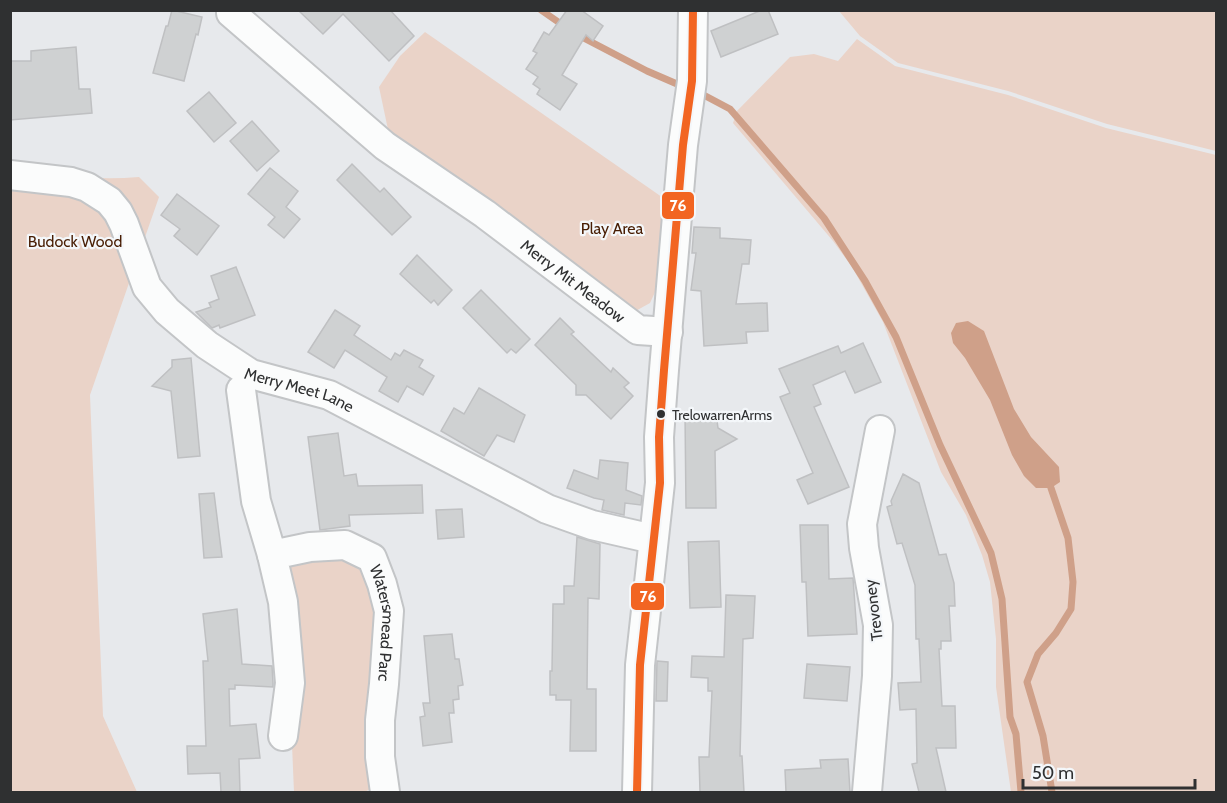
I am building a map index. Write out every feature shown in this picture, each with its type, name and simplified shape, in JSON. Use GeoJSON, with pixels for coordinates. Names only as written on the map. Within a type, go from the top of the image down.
{"type":"FeatureCollection","features":[{"type":"Feature","properties":{"kind":"street"},"geometry":{"type":"LineString","coordinates":[[637,792],[639,676],[660,483],[659,437],[683,145],[691,89],[693,10]]}},
{"type":"Feature","properties":{"kind":"street","name":"Merry Mit Meadow"},"geometry":{"type":"LineString","coordinates":[[231,13],[385,146],[485,214],[638,330],[668,332]]}},
{"type":"Feature","properties":{"kind":"street","name":"Merry Meet Lane"},"geometry":{"type":"LineString","coordinates":[[10,175],[71,182],[87,187],[109,201],[124,224],[147,287],[167,312],[207,345],[251,374],[329,395],[547,509],[592,525],[653,539]]}},
{"type":"Feature","properties":{"kind":"street"},"geometry":{"type":"LineString","coordinates":[[240,390],[256,501],[283,602],[291,683],[283,736]]}},
{"type":"Feature","properties":{"kind":"street","name":"Trevoney"},"geometry":{"type":"LineString","coordinates":[[867,792],[877,676],[878,625],[861,524],[880,430]]}},
{"type":"Feature","properties":{"kind":"street","name":"Watersmead Parc"},"geometry":{"type":"LineString","coordinates":[[272,555],[309,547],[345,545],[372,558],[389,610],[380,720],[380,757],[385,792]]}},
{"type":"Feature","properties":{"kind":"green space"},"geometry":{"type":"Polygon","coordinates":[[[839,11],[1216,11],[1216,151],[1107,124],[1008,91],[898,63],[860,36],[839,11]]]}},
{"type":"Feature","properties":{"kind":"green space","name":"Play Area"},"geometry":{"type":"Polygon","coordinates":[[[425,32],[669,202],[661,279],[650,303],[632,313],[390,139],[379,87],[400,56],[425,32]]]}},
{"type":"Feature","properties":{"kind":"green space"},"geometry":{"type":"Polygon","coordinates":[[[857,39],[895,66],[1008,95],[1106,128],[1216,155],[1216,792],[1011,792],[996,687],[996,639],[990,582],[966,515],[941,472],[883,322],[852,267],[833,241],[733,123],[737,111],[790,57],[814,54],[838,61],[857,39]]]}},
{"type":"Feature","properties":{"kind":"green space","name":"Budock Wood"},"geometry":{"type":"Polygon","coordinates":[[[10,170],[91,178],[139,177],[159,197],[90,395],[103,716],[137,792],[11,792],[10,170]]]}},
{"type":"Feature","properties":{"kind":"green space"},"geometry":{"type":"Polygon","coordinates":[[[345,549],[380,586],[380,785],[364,792],[294,792],[284,556],[345,549]]]}},
{"type":"Feature","properties":{"kind":"shaded area"},"geometry":{"type":"Polygon","coordinates":[[[968,321],[984,331],[1014,409],[1031,437],[1059,467],[1060,482],[1051,488],[1036,488],[1024,476],[1012,455],[990,400],[965,358],[953,343],[951,333],[956,323],[968,321]]]}},
{"type":"Feature","properties":{"kind":"building"},"geometry":{"type":"Polygon","coordinates":[[[172,10],[202,17],[184,81],[153,73],[172,10]]]}},
{"type":"Feature","properties":{"kind":"building"},"geometry":{"type":"Polygon","coordinates":[[[298,10],[390,10],[414,36],[389,61],[343,14],[323,34],[298,10]]]}},
{"type":"Feature","properties":{"kind":"building"},"geometry":{"type":"Polygon","coordinates":[[[567,10],[581,10],[603,26],[593,41],[586,35],[562,75],[577,84],[560,110],[537,94],[540,89],[533,84],[538,77],[526,69],[537,53],[533,51],[544,32],[549,35],[567,10]]]}},
{"type":"Feature","properties":{"kind":"building"},"geometry":{"type":"Polygon","coordinates":[[[762,10],[768,10],[778,34],[721,57],[711,31],[762,10]]]}},
{"type":"Feature","properties":{"kind":"building"},"geometry":{"type":"Polygon","coordinates":[[[76,47],[79,89],[90,89],[92,113],[10,120],[10,61],[31,61],[31,51],[76,47]]]}},
{"type":"Feature","properties":{"kind":"building"},"geometry":{"type":"Polygon","coordinates":[[[209,92],[236,123],[214,142],[187,111],[209,92]]]}},
{"type":"Feature","properties":{"kind":"building"},"geometry":{"type":"Polygon","coordinates":[[[252,121],[279,151],[257,171],[230,141],[252,121]]]}},
{"type":"Feature","properties":{"kind":"building"},"geometry":{"type":"Polygon","coordinates":[[[352,164],[380,192],[384,188],[411,217],[392,235],[337,180],[352,164]]]}},
{"type":"Feature","properties":{"kind":"building"},"geometry":{"type":"Polygon","coordinates":[[[270,168],[298,191],[286,207],[300,219],[284,238],[268,225],[275,217],[248,194],[270,168]]]}},
{"type":"Feature","properties":{"kind":"building"},"geometry":{"type":"Polygon","coordinates":[[[177,194],[219,226],[197,255],[174,236],[180,229],[161,215],[177,194]]]}},
{"type":"Feature","properties":{"kind":"building"},"geometry":{"type":"Polygon","coordinates":[[[694,227],[720,228],[720,238],[751,240],[749,264],[742,264],[736,304],[767,303],[768,331],[746,332],[747,343],[704,346],[701,291],[691,290],[696,253],[692,253],[694,227]]]}},
{"type":"Feature","properties":{"kind":"building"},"geometry":{"type":"Polygon","coordinates":[[[417,255],[452,290],[438,305],[434,300],[431,303],[400,274],[417,255]]]}},
{"type":"Feature","properties":{"kind":"building"},"geometry":{"type":"Polygon","coordinates":[[[236,267],[255,315],[220,328],[219,325],[212,328],[196,312],[211,307],[209,303],[219,299],[211,276],[236,267]]]}},
{"type":"Feature","properties":{"kind":"building"},"geometry":{"type":"Polygon","coordinates":[[[481,290],[530,339],[516,353],[511,349],[507,353],[463,308],[481,290]]]}},
{"type":"Feature","properties":{"kind":"building"},"geometry":{"type":"Polygon","coordinates":[[[335,310],[360,326],[354,335],[391,360],[395,353],[400,356],[404,350],[423,360],[419,367],[434,376],[423,395],[407,386],[398,402],[379,391],[387,377],[345,350],[334,368],[308,352],[335,310]]]}},
{"type":"Feature","properties":{"kind":"building"},"geometry":{"type":"Polygon","coordinates":[[[560,318],[574,332],[571,334],[611,372],[613,368],[629,383],[624,387],[633,396],[611,419],[586,395],[576,395],[576,385],[535,345],[560,318]]]}},
{"type":"Feature","properties":{"kind":"building"},"geometry":{"type":"Polygon","coordinates":[[[863,343],[881,382],[855,393],[845,371],[813,385],[821,404],[814,407],[849,487],[808,504],[797,480],[813,473],[780,397],[790,393],[779,369],[838,346],[841,353],[863,343]]]}},
{"type":"Feature","properties":{"kind":"building"},"geometry":{"type":"Polygon","coordinates":[[[191,358],[200,456],[178,458],[171,391],[152,386],[172,367],[172,360],[191,358]]]}},
{"type":"Feature","properties":{"kind":"building"},"geometry":{"type":"Polygon","coordinates":[[[479,388],[525,415],[514,442],[497,435],[484,456],[441,431],[454,408],[464,414],[479,388]]]}},
{"type":"Feature","properties":{"kind":"building"},"geometry":{"type":"Polygon","coordinates":[[[685,413],[716,413],[718,428],[737,439],[715,451],[716,508],[686,508],[685,413]]]}},
{"type":"Feature","properties":{"kind":"building"},"geometry":{"type":"Polygon","coordinates":[[[338,433],[344,476],[356,474],[358,486],[422,485],[423,513],[349,515],[350,526],[320,530],[308,437],[338,433]]]}},
{"type":"Feature","properties":{"kind":"building"},"geometry":{"type":"Polygon","coordinates":[[[600,460],[628,463],[626,490],[642,496],[641,505],[625,503],[624,515],[602,510],[604,500],[567,488],[574,470],[598,479],[600,460]]]}},
{"type":"Feature","properties":{"kind":"building"},"geometry":{"type":"Polygon","coordinates":[[[903,474],[919,483],[939,555],[946,554],[954,583],[955,606],[949,606],[951,641],[941,641],[941,649],[939,649],[942,706],[955,706],[956,748],[936,748],[946,792],[919,792],[912,764],[917,763],[916,709],[900,710],[898,683],[921,682],[919,639],[916,639],[915,585],[902,543],[897,544],[887,507],[892,505],[891,501],[903,474]]]}},
{"type":"Feature","properties":{"kind":"building"},"geometry":{"type":"Polygon","coordinates":[[[214,493],[222,557],[204,558],[199,494],[214,493]]]}},
{"type":"Feature","properties":{"kind":"building"},"geometry":{"type":"Polygon","coordinates":[[[462,509],[464,537],[438,539],[436,510],[462,509]]]}},
{"type":"Feature","properties":{"kind":"building"},"geometry":{"type":"Polygon","coordinates":[[[800,525],[828,525],[829,579],[853,578],[857,634],[808,636],[806,582],[802,582],[800,525]]]}},
{"type":"Feature","properties":{"kind":"building"},"geometry":{"type":"Polygon","coordinates":[[[577,537],[600,544],[599,599],[588,598],[587,689],[596,689],[596,751],[570,751],[571,700],[556,700],[556,695],[550,695],[553,604],[564,604],[564,586],[574,586],[577,537]]]}},
{"type":"Feature","properties":{"kind":"building"},"geometry":{"type":"Polygon","coordinates":[[[719,541],[721,607],[690,608],[688,542],[719,541]]]}},
{"type":"Feature","properties":{"kind":"building"},"geometry":{"type":"Polygon","coordinates":[[[726,595],[755,596],[753,638],[743,639],[740,756],[742,756],[744,792],[700,792],[699,757],[709,757],[712,691],[708,691],[708,678],[691,677],[692,656],[724,657],[726,595]]]}},
{"type":"Feature","properties":{"kind":"building"},"geometry":{"type":"Polygon","coordinates":[[[237,609],[242,664],[272,666],[273,687],[235,685],[235,689],[229,689],[230,726],[256,724],[260,758],[239,759],[240,792],[221,792],[220,773],[188,774],[187,746],[206,746],[203,661],[208,661],[203,614],[237,609]]]}},
{"type":"Feature","properties":{"kind":"building"},"geometry":{"type":"Polygon","coordinates":[[[452,634],[455,659],[459,659],[463,685],[458,686],[459,699],[453,700],[454,713],[449,713],[452,742],[423,746],[420,717],[425,716],[423,703],[430,703],[424,636],[452,634]]]}},
{"type":"Feature","properties":{"kind":"building"},"geometry":{"type":"Polygon","coordinates":[[[657,661],[668,662],[667,701],[656,701],[657,661]]]}},
{"type":"Feature","properties":{"kind":"building"},"geometry":{"type":"Polygon","coordinates":[[[807,664],[850,667],[847,701],[804,698],[807,664]]]}},
{"type":"Feature","properties":{"kind":"building"},"geometry":{"type":"Polygon","coordinates":[[[848,759],[850,792],[786,792],[785,770],[821,768],[820,760],[848,759]]]}},
{"type":"Feature","properties":{"kind":"waterway"},"geometry":{"type":"LineString","coordinates":[[541,10],[564,26]]}},
{"type":"Feature","properties":{"kind":"waterway"},"geometry":{"type":"LineString","coordinates":[[576,34],[647,71],[684,87]]}},
{"type":"Feature","properties":{"kind":"waterway"},"geometry":{"type":"LineString","coordinates":[[698,92],[730,109],[824,218],[865,281],[896,337],[940,445],[991,553],[1002,599],[1010,717],[1016,734],[1021,792]]}},
{"type":"Feature","properties":{"kind":"waterway"},"geometry":{"type":"LineString","coordinates":[[1051,488],[1068,538],[1073,582],[1071,609],[1056,633],[1038,654],[1027,682],[1043,736],[1052,792]]}},
{"type":"Feature","properties":{"kind":"transit line","name":"76"},"geometry":{"type":"LineString","coordinates":[[637,792],[640,665],[660,483],[659,437],[683,145],[692,81],[693,10]]}},
{"type":"Feature","properties":{"kind":"place","name":"TrelowarrenArms"},"geometry":{"type":"Point","coordinates":[661,414]}}]}
